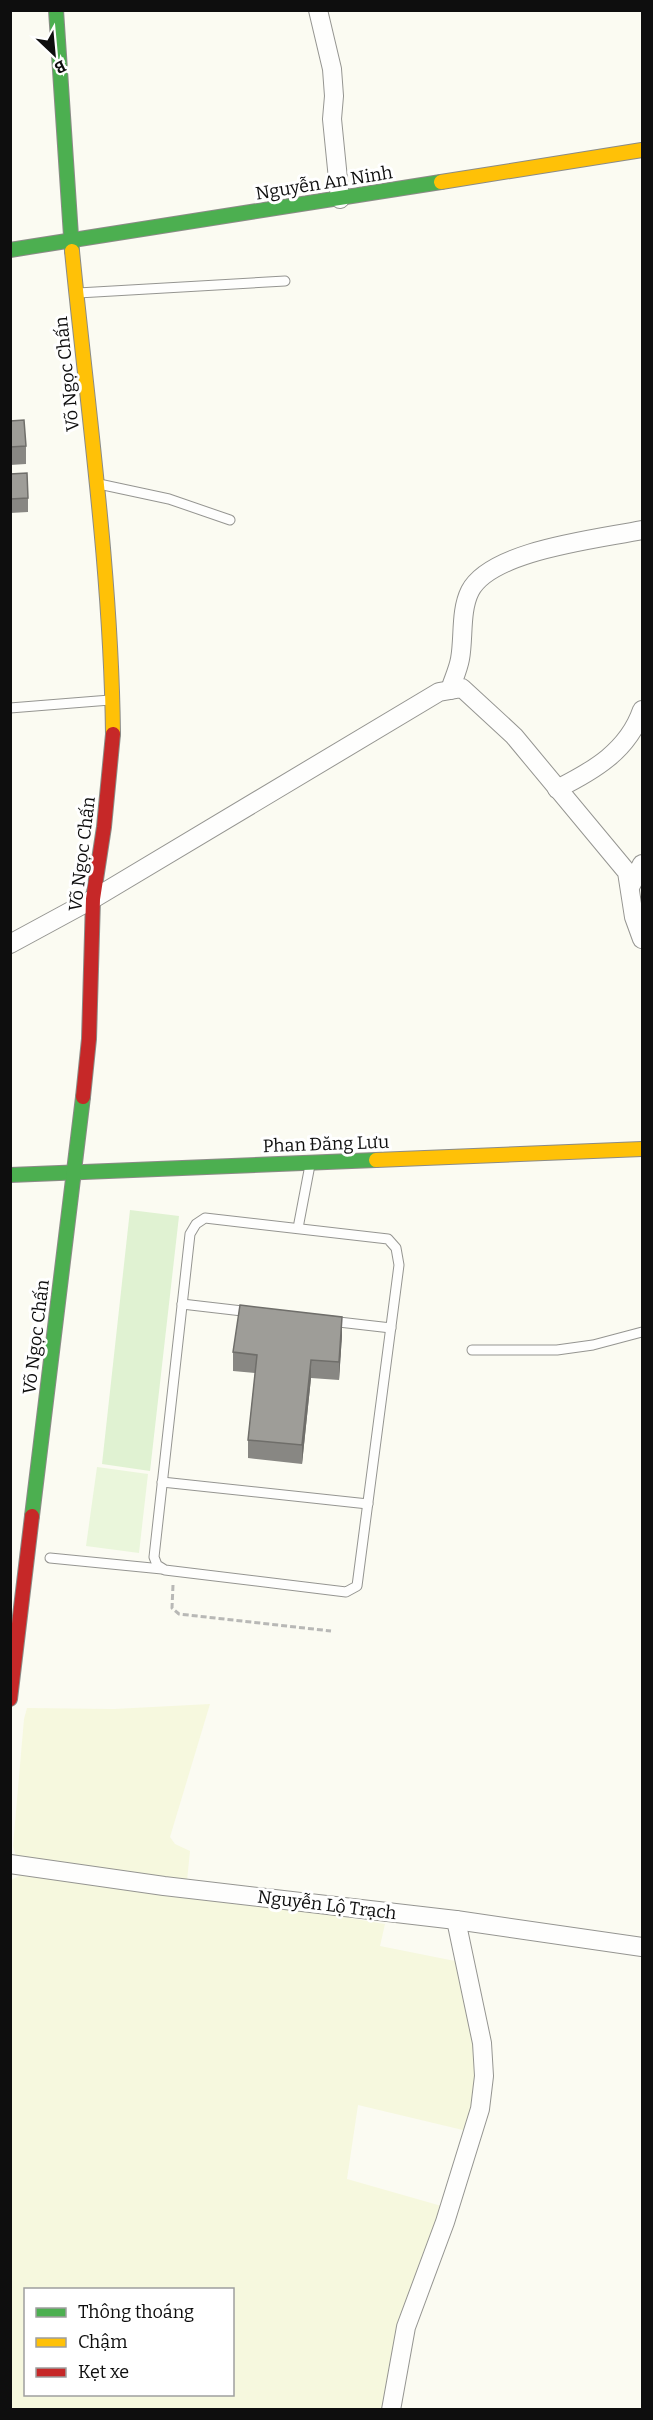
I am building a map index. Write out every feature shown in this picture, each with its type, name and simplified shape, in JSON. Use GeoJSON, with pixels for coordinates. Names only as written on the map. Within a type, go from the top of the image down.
{"type":"FeatureCollection","features":[{"type":"Feature","properties":{"kind":"street","name":"Võ Ngọc Chấn"},"geometry":{"type":"LineString","coordinates":[[10,1700],[75,1172],[88,1039],[93,899],[111,758],[111,699],[105,569],[98,484],[70,242],[56,10]]}},
{"type":"Feature","properties":{"kind":"street"},"geometry":{"type":"LineString","coordinates":[[318,10],[333,69],[332,119],[340,199]]}},
{"type":"Feature","properties":{"kind":"street","name":"Nguyễn An Ninh"},"geometry":{"type":"LineString","coordinates":[[10,250],[642,150]]}},
{"type":"Feature","properties":{"kind":"street"},"geometry":{"type":"LineString","coordinates":[[450,690],[460,661],[469,593],[478,579],[501,564],[543,550],[642,530]]}},
{"type":"Feature","properties":{"kind":"street"},"geometry":{"type":"LineString","coordinates":[[10,944],[93,899],[439,692],[462,688],[514,736],[627,873],[634,917],[642,939]]}},
{"type":"Feature","properties":{"kind":"street"},"geometry":{"type":"LineString","coordinates":[[557,789],[604,763],[628,736],[642,710]]}},
{"type":"Feature","properties":{"kind":"street"},"geometry":{"type":"LineString","coordinates":[[630,887],[642,864]]}},
{"type":"Feature","properties":{"kind":"street","name":"Phan Đăng Lưu"},"geometry":{"type":"LineString","coordinates":[[10,1175],[642,1149]]}},
{"type":"Feature","properties":{"kind":"street","name":"Nguyễn Lộ Trạch"},"geometry":{"type":"LineString","coordinates":[[10,1864],[164,1886],[456,1920],[642,1947]]}},
{"type":"Feature","properties":{"kind":"street"},"geometry":{"type":"LineString","coordinates":[[391,2409],[406,2327],[445,2222],[480,2109],[484,2076],[482,2043],[456,1920]]}},
{"type":"Feature","properties":{"kind":"lane"},"geometry":{"type":"LineString","coordinates":[[76,293],[285,281]]}},
{"type":"Feature","properties":{"kind":"lane"},"geometry":{"type":"LineString","coordinates":[[98,484],[169,499],[230,520]]}},
{"type":"Feature","properties":{"kind":"lane"},"geometry":{"type":"LineString","coordinates":[[10,708],[111,699]]}},
{"type":"Feature","properties":{"kind":"lane"},"geometry":{"type":"LineString","coordinates":[[298,1228],[310,1163]]}},
{"type":"Feature","properties":{"kind":"lane"},"geometry":{"type":"LineString","coordinates":[[50,1558],[346,1592],[357,1586],[399,1265],[396,1248],[388,1239],[205,1218],[196,1224],[190,1234],[154,1557],[157,1565],[170,1570]]}},
{"type":"Feature","properties":{"kind":"lane"},"geometry":{"type":"LineString","coordinates":[[182,1304],[263,1313]]}},
{"type":"Feature","properties":{"kind":"lane"},"geometry":{"type":"LineString","coordinates":[[321,1320],[391,1328]]}},
{"type":"Feature","properties":{"kind":"lane"},"geometry":{"type":"LineString","coordinates":[[472,1350],[557,1350],[593,1345],[642,1332]]}},
{"type":"Feature","properties":{"kind":"lane"},"geometry":{"type":"LineString","coordinates":[[162,1482],[368,1504]]}},
{"type":"Feature","properties":{"kind":"path"},"geometry":{"type":"LineString","coordinates":[[170,1570],[172,1608],[179,1614],[331,1631]]}},
{"type":"Feature","properties":{"kind":"green space"},"geometry":{"type":"Polygon","coordinates":[[[130,1210],[179,1216],[150,1471],[102,1464],[130,1210]]]}},
{"type":"Feature","properties":{"kind":"green space"},"geometry":{"type":"Polygon","coordinates":[[[97,1467],[148,1474],[139,1553],[86,1546],[97,1467]]]}},
{"type":"Feature","properties":{"kind":"green space"},"geometry":{"type":"Polygon","coordinates":[[[210,1704],[170,1837],[175,1844],[190,1851],[187,1881],[16,1856],[13,1846],[24,1719],[27,1708],[114,1709],[210,1704]]]}},
{"type":"Feature","properties":{"kind":"green space"},"geometry":{"type":"Polygon","coordinates":[[[23,1874],[326,1914],[385,1924],[380,1946],[455,1961],[482,2068],[467,2131],[358,2105],[347,2179],[445,2207],[385,2409],[11,2410],[11,1880],[23,1874]]]}},
{"type":"Feature","properties":{"kind":"building"},"geometry":{"type":"Polygon","coordinates":[[[24,420],[26,446],[10,447],[10,421],[24,420]]]}},
{"type":"Feature","properties":{"kind":"building"},"geometry":{"type":"Polygon","coordinates":[[[27,473],[28,498],[10,499],[10,474],[27,473]]]}},
{"type":"Feature","properties":{"kind":"building"},"geometry":{"type":"Polygon","coordinates":[[[240,1305],[342,1317],[339,1362],[311,1360],[302,1445],[248,1440],[257,1355],[233,1352],[240,1305]]]}},
{"type":"Feature","properties":{"kind":"traffic: fast"},"geometry":{"type":"LineString","coordinates":[[56,10],[72,251]]}},
{"type":"Feature","properties":{"kind":"traffic: fast"},"geometry":{"type":"LineString","coordinates":[[10,250],[441,182]]}},
{"type":"Feature","properties":{"kind":"traffic: fast"},"geometry":{"type":"LineString","coordinates":[[32,1516],[83,1097]]}},
{"type":"Feature","properties":{"kind":"traffic: fast"},"geometry":{"type":"LineString","coordinates":[[10,1175],[376,1160]]}},
{"type":"Feature","properties":{"kind":"traffic: slow"},"geometry":{"type":"LineString","coordinates":[[441,182],[642,150]]}},
{"type":"Feature","properties":{"kind":"traffic: slow"},"geometry":{"type":"LineString","coordinates":[[72,251],[98,492],[108,613],[113,734]]}},
{"type":"Feature","properties":{"kind":"traffic: slow"},"geometry":{"type":"LineString","coordinates":[[376,1160],[642,1149]]}},
{"type":"Feature","properties":{"kind":"traffic: jam"},"geometry":{"type":"LineString","coordinates":[[83,1097],[89,1039],[93,899],[104,827],[113,734]]}},
{"type":"Feature","properties":{"kind":"traffic: jam"},"geometry":{"type":"LineString","coordinates":[[10,1699],[32,1516]]}}]}
